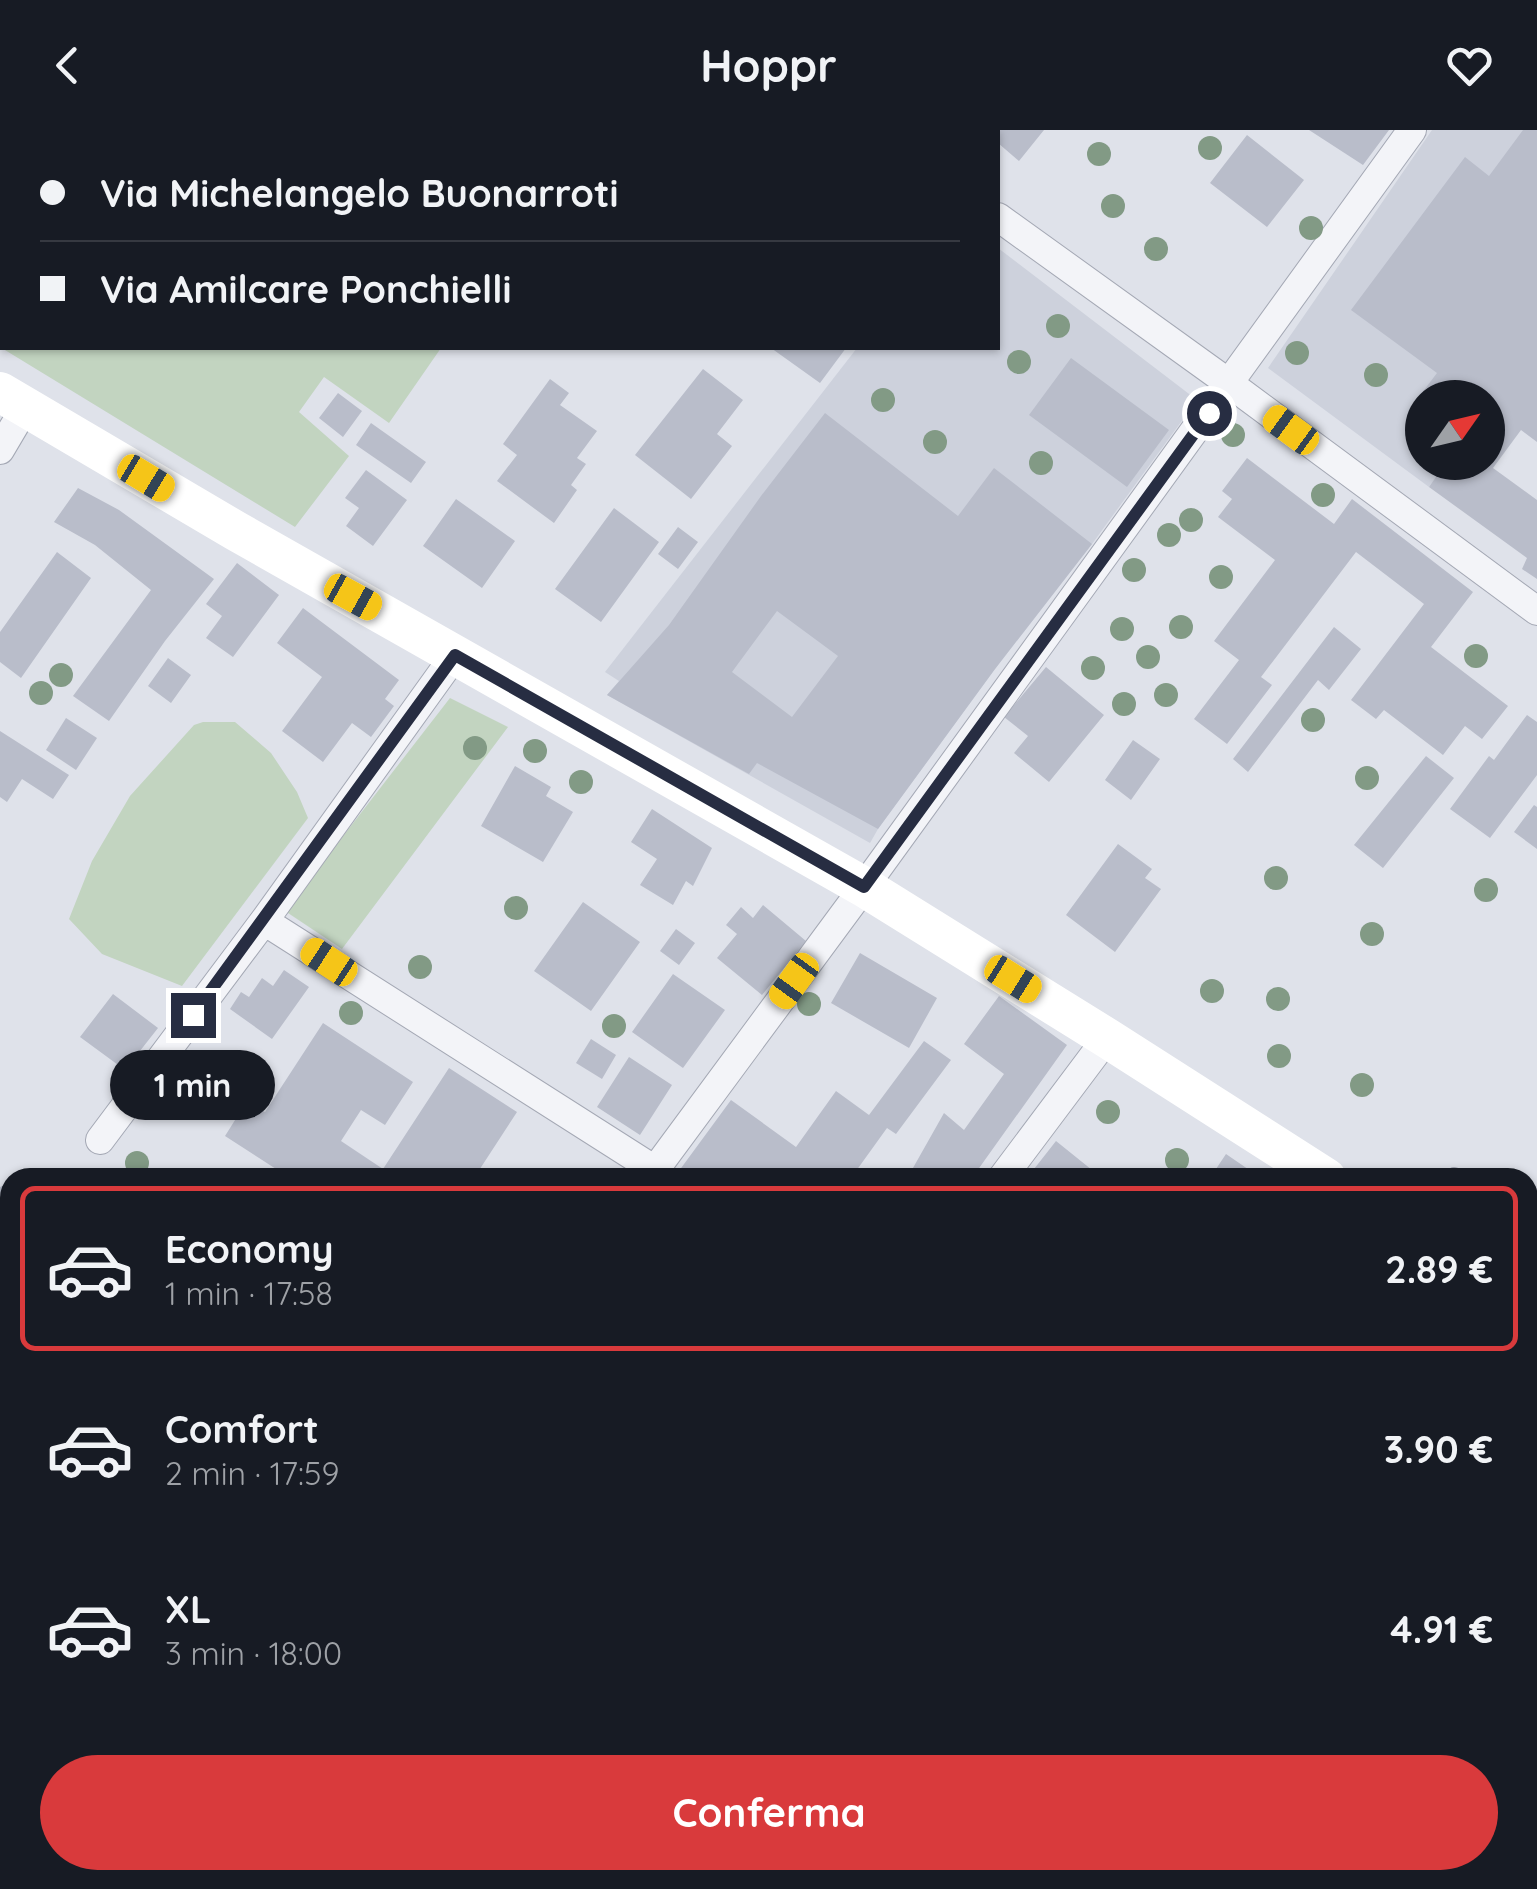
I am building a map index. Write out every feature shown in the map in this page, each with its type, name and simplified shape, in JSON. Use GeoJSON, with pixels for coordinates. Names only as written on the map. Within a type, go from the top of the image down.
{"type":"FeatureCollection","features":[{"type":"Feature","properties":{"kind":"main road"},"geometry":{"type":"LineString","coordinates":[[13,399],[236,531],[864,887],[1107,1038],[1306,1168]]}},
{"type":"Feature","properties":{"kind":"street"},"geometry":{"type":"LineString","coordinates":[[656,1168],[1412,130]]}},
{"type":"Feature","properties":{"kind":"street"},"geometry":{"type":"LineString","coordinates":[[1000,218],[1537,611]]}},
{"type":"Feature","properties":{"kind":"street"},"geometry":{"type":"LineString","coordinates":[[0,450],[13,399]]}},
{"type":"Feature","properties":{"kind":"street"},"geometry":{"type":"LineString","coordinates":[[100,1140],[455,655]]}},
{"type":"Feature","properties":{"kind":"street"},"geometry":{"type":"LineString","coordinates":[[264,921],[643,1168]]}},
{"type":"Feature","properties":{"kind":"street"},"geometry":{"type":"LineString","coordinates":[[1010,1168],[1107,1038]]}},
{"type":"Feature","properties":{"kind":"shaded area"},"geometry":{"type":"Polygon","coordinates":[[[1432,130],[1537,130],[1537,338],[1505,382],[1405,380],[1405,469],[1268,368],[1432,130]]]}},
{"type":"Feature","properties":{"kind":"shaded area"},"geometry":{"type":"Polygon","coordinates":[[[1000,250],[1197,400],[870,843],[607,695],[619,681],[605,672],[855,350],[1000,350],[1000,250]]]}},
{"type":"Feature","properties":{"kind":"green space"},"geometry":{"type":"Polygon","coordinates":[[[5,350],[440,350],[389,423],[324,377],[299,412],[349,456],[295,527],[5,350]]]}},
{"type":"Feature","properties":{"kind":"green space"},"geometry":{"type":"Polygon","coordinates":[[[450,698],[508,727],[342,949],[285,911],[450,698]]]}},
{"type":"Feature","properties":{"kind":"green space"},"geometry":{"type":"Polygon","coordinates":[[[235,722],[271,753],[297,792],[308,818],[182,986],[102,954],[69,919],[92,861],[130,796],[194,725],[235,722]]]}},
{"type":"Feature","properties":{"kind":"building"},"geometry":{"type":"Polygon","coordinates":[[[1000,130],[1044,130],[1019,161],[1000,145],[1000,130]]]}},
{"type":"Feature","properties":{"kind":"building"},"geometry":{"type":"Polygon","coordinates":[[[1309,130],[1389,130],[1363,165],[1309,130]]]}},
{"type":"Feature","properties":{"kind":"building"},"geometry":{"type":"Polygon","coordinates":[[[1523,130],[1537,130],[1537,442],[1521,430],[1505,452],[1505,380],[1432,380],[1437,373],[1351,310],[1465,157],[1489,176],[1523,130]]]}},
{"type":"Feature","properties":{"kind":"building"},"geometry":{"type":"Polygon","coordinates":[[[1247,135],[1304,180],[1267,227],[1210,183],[1247,135]]]}},
{"type":"Feature","properties":{"kind":"building"},"geometry":{"type":"Polygon","coordinates":[[[774,350],[845,350],[820,383],[774,350]]]}},
{"type":"Feature","properties":{"kind":"building"},"geometry":{"type":"Polygon","coordinates":[[[1071,358],[1169,430],[1127,487],[1029,415],[1071,358]]]}},
{"type":"Feature","properties":{"kind":"building"},"geometry":{"type":"Polygon","coordinates":[[[703,369],[743,400],[717,434],[732,446],[691,499],[635,455],[703,369]]]}},
{"type":"Feature","properties":{"kind":"building"},"geometry":{"type":"Polygon","coordinates":[[[550,379],[569,393],[560,405],[597,431],[577,458],[586,464],[571,485],[577,490],[554,523],[497,481],[517,455],[503,444],[550,379]]]}},
{"type":"Feature","properties":{"kind":"building"},"geometry":{"type":"Polygon","coordinates":[[[338,393],[362,411],[343,437],[319,418],[338,393]]]}},
{"type":"Feature","properties":{"kind":"building"},"geometry":{"type":"Polygon","coordinates":[[[825,413],[958,516],[994,468],[1092,544],[878,829],[757,763],[749,774],[607,695],[669,625],[825,413]],[[777,611],[732,672],[792,717],[838,656],[777,611]]]}},
{"type":"Feature","properties":{"kind":"building"},"geometry":{"type":"Polygon","coordinates":[[[371,423],[426,462],[411,483],[356,445],[371,423]]]}},
{"type":"Feature","properties":{"kind":"building"},"geometry":{"type":"Polygon","coordinates":[[[1247,458],[1334,524],[1352,499],[1473,592],[1431,647],[1508,706],[1482,739],[1465,726],[1443,755],[1384,710],[1376,719],[1351,700],[1424,604],[1356,552],[1261,677],[1272,685],[1227,744],[1194,719],[1239,660],[1214,641],[1275,560],[1218,517],[1232,499],[1222,491],[1247,458]]]}},
{"type":"Feature","properties":{"kind":"building"},"geometry":{"type":"Polygon","coordinates":[[[366,470],[407,500],[373,546],[346,526],[359,508],[345,498],[366,470]]]}},
{"type":"Feature","properties":{"kind":"building"},"geometry":{"type":"Polygon","coordinates":[[[1505,477],[1537,500],[1537,579],[1522,569],[1527,558],[1429,487],[1434,480],[1505,480],[1505,477]]]}},
{"type":"Feature","properties":{"kind":"building"},"geometry":{"type":"Polygon","coordinates":[[[78,488],[119,510],[214,579],[109,721],[73,696],[151,590],[95,545],[54,522],[78,488]]]}},
{"type":"Feature","properties":{"kind":"building"},"geometry":{"type":"Polygon","coordinates":[[[456,499],[515,541],[482,588],[423,546],[456,499]]]}},
{"type":"Feature","properties":{"kind":"building"},"geometry":{"type":"Polygon","coordinates":[[[614,508],[659,542],[601,622],[555,589],[614,508]]]}},
{"type":"Feature","properties":{"kind":"building"},"geometry":{"type":"Polygon","coordinates":[[[678,527],[698,542],[678,569],[658,554],[678,527]]]}},
{"type":"Feature","properties":{"kind":"building"},"geometry":{"type":"Polygon","coordinates":[[[57,552],[91,578],[21,678],[0,662],[0,632],[57,552]]]}},
{"type":"Feature","properties":{"kind":"building"},"geometry":{"type":"Polygon","coordinates":[[[237,563],[279,595],[233,657],[206,638],[222,616],[206,604],[237,563]]]}},
{"type":"Feature","properties":{"kind":"building"},"geometry":{"type":"Polygon","coordinates":[[[303,608],[399,680],[385,699],[394,706],[371,737],[352,723],[323,762],[282,731],[322,677],[277,643],[303,608]]]}},
{"type":"Feature","properties":{"kind":"building"},"geometry":{"type":"Polygon","coordinates":[[[1334,627],[1361,649],[1329,690],[1318,680],[1248,772],[1233,759],[1334,627]]]}},
{"type":"Feature","properties":{"kind":"building"},"geometry":{"type":"Polygon","coordinates":[[[168,658],[191,675],[171,703],[148,686],[168,658]]]}},
{"type":"Feature","properties":{"kind":"building"},"geometry":{"type":"Polygon","coordinates":[[[1046,667],[1104,715],[1049,782],[1014,753],[1028,736],[1004,717],[1046,667]]]}},
{"type":"Feature","properties":{"kind":"building"},"geometry":{"type":"Polygon","coordinates":[[[1527,715],[1537,722],[1537,775],[1490,838],[1450,809],[1489,756],[1494,760],[1527,715]]]}},
{"type":"Feature","properties":{"kind":"building"},"geometry":{"type":"Polygon","coordinates":[[[66,718],[97,738],[76,770],[46,750],[66,718]]]}},
{"type":"Feature","properties":{"kind":"building"},"geometry":{"type":"Polygon","coordinates":[[[0,731],[69,775],[53,799],[22,779],[7,802],[0,797],[0,731]]]}},
{"type":"Feature","properties":{"kind":"building"},"geometry":{"type":"Polygon","coordinates":[[[1133,740],[1160,759],[1131,800],[1105,780],[1133,740]]]}},
{"type":"Feature","properties":{"kind":"building"},"geometry":{"type":"Polygon","coordinates":[[[1426,756],[1454,778],[1383,868],[1354,845],[1426,756]]]}},
{"type":"Feature","properties":{"kind":"building"},"geometry":{"type":"Polygon","coordinates":[[[515,766],[551,787],[546,796],[573,812],[543,862],[481,826],[515,766]]]}},
{"type":"Feature","properties":{"kind":"building"},"geometry":{"type":"Polygon","coordinates":[[[1534,805],[1537,807],[1537,849],[1514,832],[1534,805]]]}},
{"type":"Feature","properties":{"kind":"building"},"geometry":{"type":"Polygon","coordinates":[[[652,809],[712,848],[693,886],[686,881],[673,905],[640,885],[657,859],[631,842],[652,809]]]}},
{"type":"Feature","properties":{"kind":"building"},"geometry":{"type":"Polygon","coordinates":[[[1118,844],[1152,869],[1145,878],[1161,889],[1115,952],[1066,915],[1118,844]]]}},
{"type":"Feature","properties":{"kind":"building"},"geometry":{"type":"Polygon","coordinates":[[[583,902],[640,942],[591,1011],[534,971],[583,902]]]}},
{"type":"Feature","properties":{"kind":"building"},"geometry":{"type":"Polygon","coordinates":[[[763,905],[806,941],[762,995],[717,958],[737,934],[726,925],[741,907],[753,918],[763,905]]]}},
{"type":"Feature","properties":{"kind":"building"},"geometry":{"type":"Polygon","coordinates":[[[676,929],[695,943],[679,965],[660,951],[676,929]]]}},
{"type":"Feature","properties":{"kind":"building"},"geometry":{"type":"Polygon","coordinates":[[[860,953],[937,998],[909,1048],[831,1003],[860,953]]]}},
{"type":"Feature","properties":{"kind":"building"},"geometry":{"type":"Polygon","coordinates":[[[284,970],[309,987],[272,1039],[230,1009],[241,992],[249,997],[262,978],[273,986],[284,970]]]}},
{"type":"Feature","properties":{"kind":"building"},"geometry":{"type":"Polygon","coordinates":[[[673,974],[725,1010],[683,1068],[632,1032],[673,974]]]}},
{"type":"Feature","properties":{"kind":"building"},"geometry":{"type":"Polygon","coordinates":[[[113,994],[158,1028],[125,1070],[80,1037],[113,994]]]}},
{"type":"Feature","properties":{"kind":"building"},"geometry":{"type":"Polygon","coordinates":[[[999,996],[1067,1045],[979,1168],[913,1168],[944,1113],[964,1130],[1004,1074],[964,1044],[999,996]]]}},
{"type":"Feature","properties":{"kind":"building"},"geometry":{"type":"Polygon","coordinates":[[[323,1023],[413,1082],[385,1125],[361,1110],[341,1141],[382,1168],[275,1168],[225,1136],[247,1101],[265,1112],[323,1023]]]}},
{"type":"Feature","properties":{"kind":"building"},"geometry":{"type":"Polygon","coordinates":[[[591,1039],[616,1055],[602,1079],[576,1063],[591,1039]]]}},
{"type":"Feature","properties":{"kind":"building"},"geometry":{"type":"Polygon","coordinates":[[[924,1041],[951,1060],[896,1134],[887,1128],[858,1168],[681,1168],[731,1100],[796,1147],[836,1091],[869,1115],[924,1041]]]}},
{"type":"Feature","properties":{"kind":"building"},"geometry":{"type":"Polygon","coordinates":[[[629,1057],[672,1085],[640,1135],[597,1107],[629,1057]]]}},
{"type":"Feature","properties":{"kind":"building"},"geometry":{"type":"Polygon","coordinates":[[[449,1068],[517,1112],[481,1168],[384,1168],[449,1068]]]}},
{"type":"Feature","properties":{"kind":"building"},"geometry":{"type":"Polygon","coordinates":[[[1056,1141],[1090,1168],[1035,1168],[1056,1141]]]}},
{"type":"Feature","properties":{"kind":"building"},"geometry":{"type":"Polygon","coordinates":[[[1226,1154],[1246,1168],[1217,1168],[1226,1154]]]}},
{"type":"Feature","properties":{"kind":"route"},"geometry":{"type":"LineString","coordinates":[[193,1015],[455,655],[864,887],[1209,413]]}}]}
